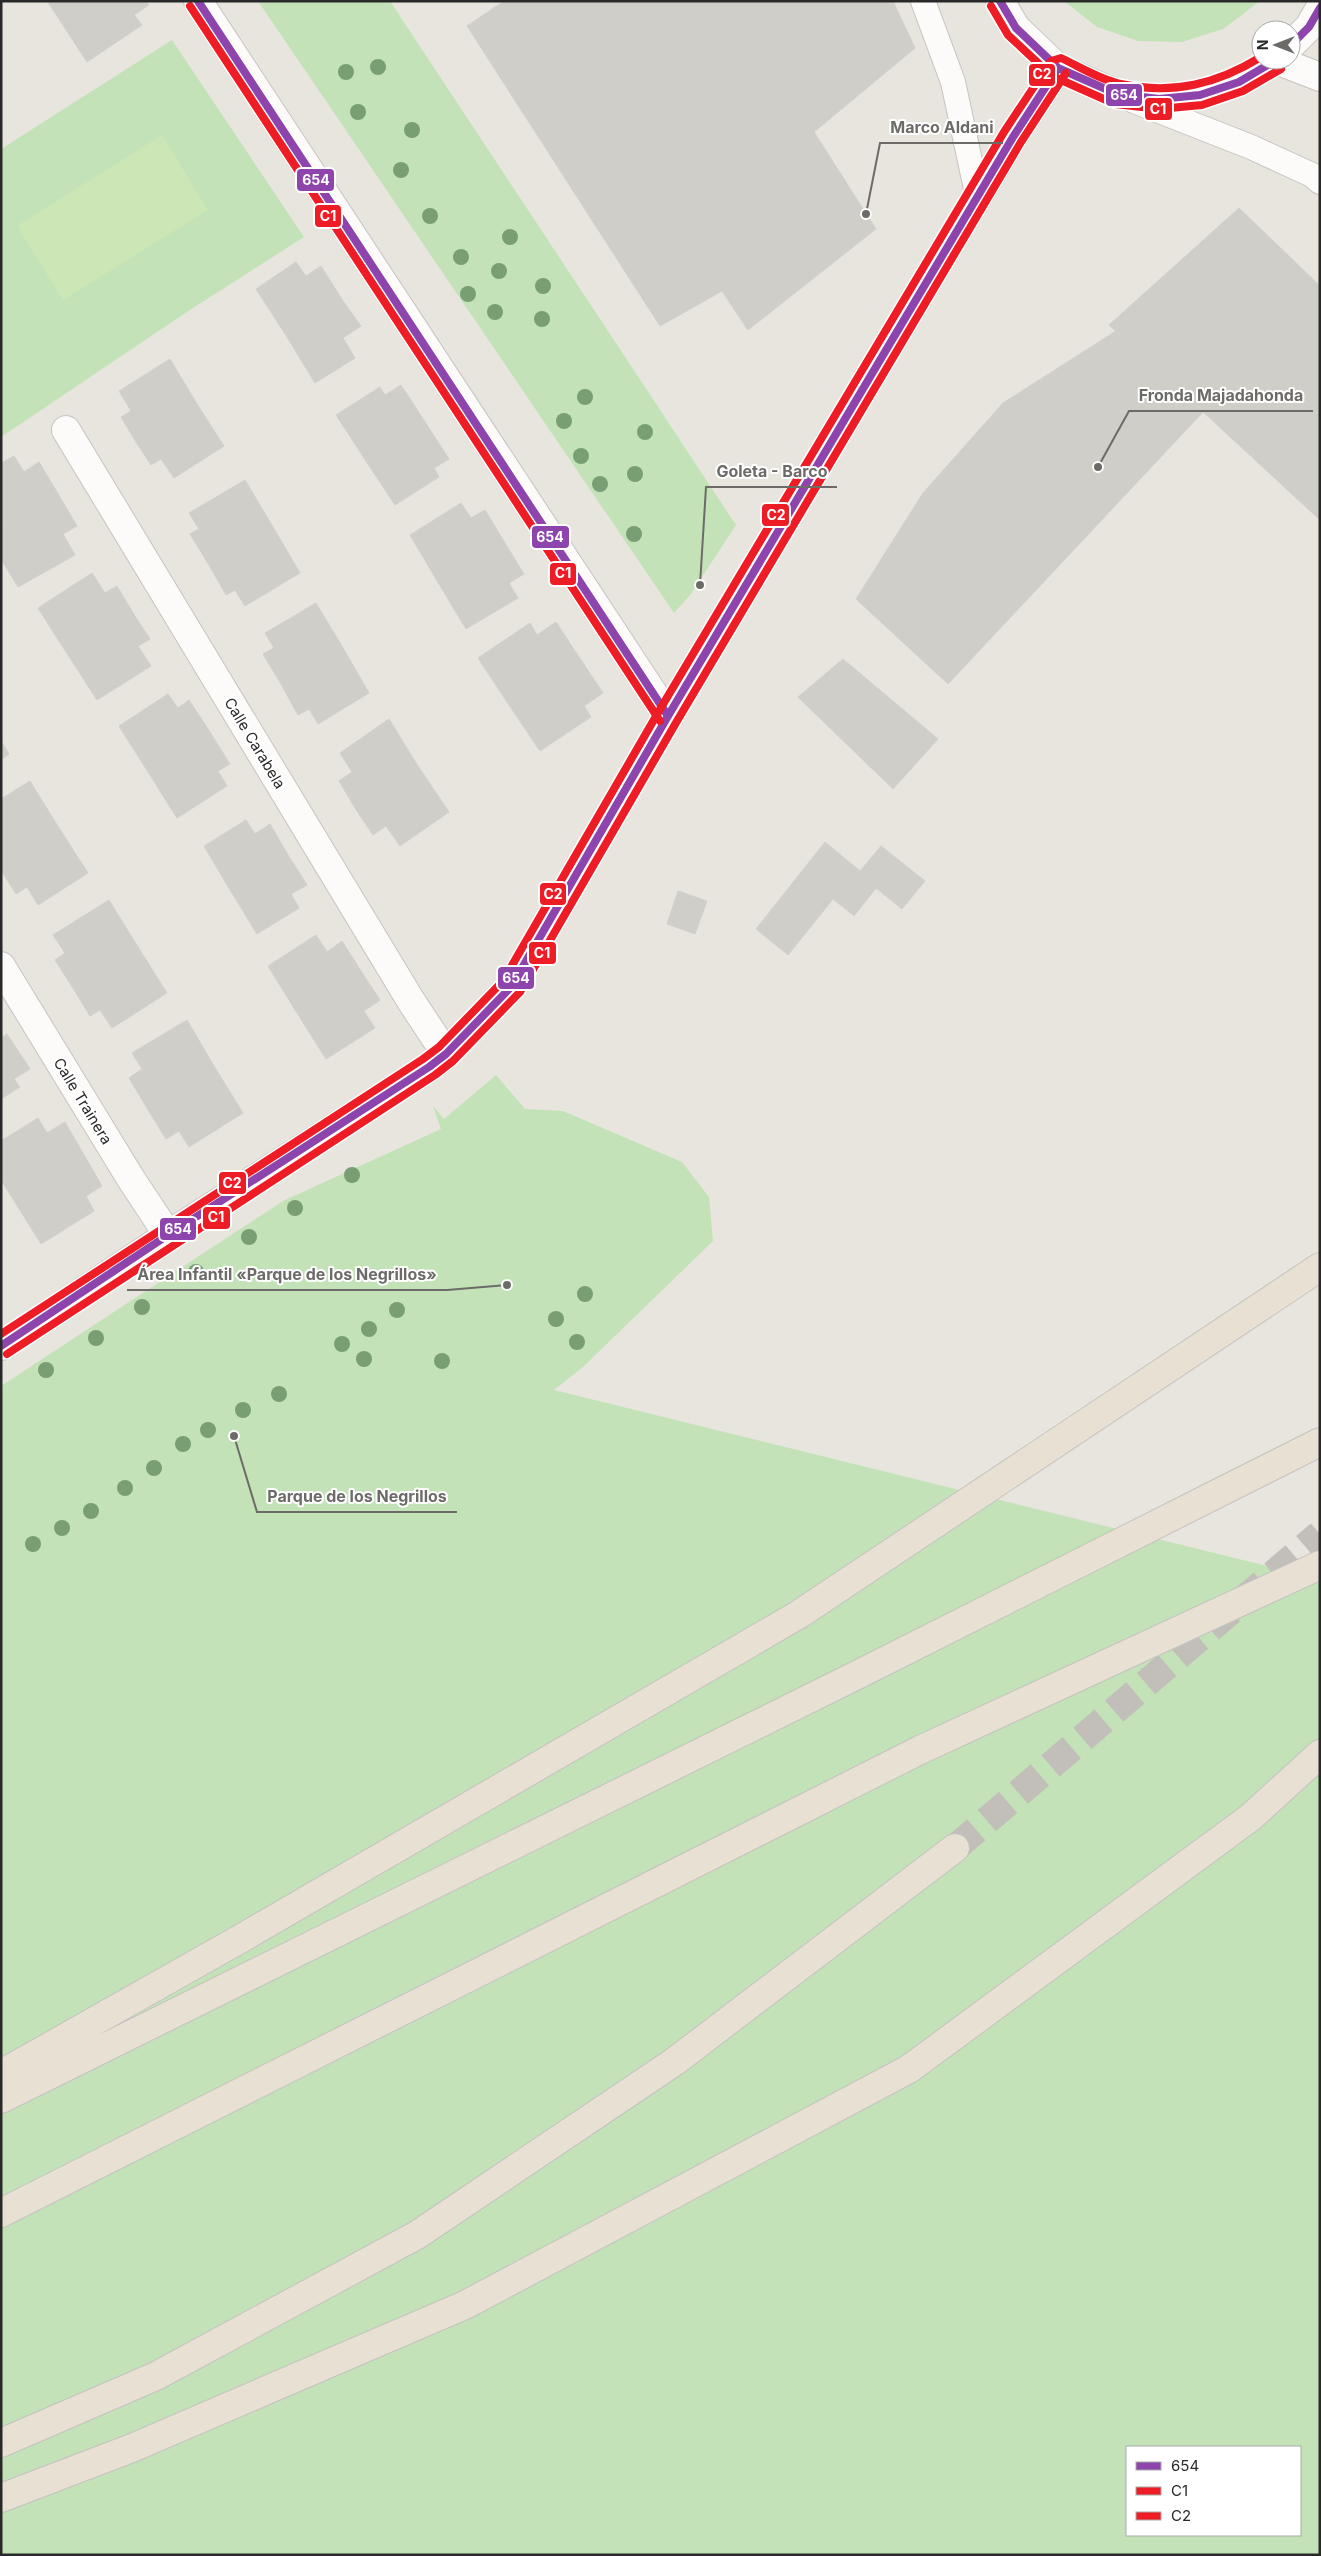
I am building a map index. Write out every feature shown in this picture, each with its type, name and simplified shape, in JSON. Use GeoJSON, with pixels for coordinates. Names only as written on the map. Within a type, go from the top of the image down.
{"type":"FeatureCollection","features":[{"type":"Feature","properties":{"kind":"highway"},"geometry":{"type":"LineString","coordinates":[[1,2074],[240,1940],[798,1615],[1320,1267]]}},
{"type":"Feature","properties":{"kind":"highway"},"geometry":{"type":"LineString","coordinates":[[1,2099],[859,1674],[1320,1442]]}},
{"type":"Feature","properties":{"kind":"highway"},"geometry":{"type":"LineString","coordinates":[[1,2213],[920,1750],[1320,1565]]}},
{"type":"Feature","properties":{"kind":"highway"},"geometry":{"type":"LineString","coordinates":[[1,2498],[132,2448],[465,2305],[909,2069],[1251,1817],[1320,1754]]}},
{"type":"Feature","properties":{"kind":"highway"},"geometry":{"type":"LineString","coordinates":[[1,2443],[156,2376],[417,2235],[674,2062],[954,1848]]}},
{"type":"Feature","properties":{"kind":"street"},"geometry":{"type":"LineString","coordinates":[[198,1],[668,716]]}},
{"type":"Feature","properties":{"kind":"street"},"geometry":{"type":"LineString","coordinates":[[1000,1],[1016,28],[1058,68],[1117,94],[1159,100],[1200,95],[1240,82],[1260,70]]}},
{"type":"Feature","properties":{"kind":"street"},"geometry":{"type":"LineString","coordinates":[[1301,35],[1309,27],[1320,8]]}},
{"type":"Feature","properties":{"kind":"street"},"geometry":{"type":"LineString","coordinates":[[1,1346],[168,1235],[421,1073],[446,1054],[511,986],[668,716],[1013,137],[1058,68]]}},
{"type":"Feature","properties":{"kind":"street"},"geometry":{"type":"LineString","coordinates":[[1301,70],[1320,77]]}},
{"type":"Feature","properties":{"kind":"street","name":"Calle Carabela"},"geometry":{"type":"LineString","coordinates":[[66,430],[406,993],[446,1054]]}},
{"type":"Feature","properties":{"kind":"street","name":"Calle Trainera"},"geometry":{"type":"LineString","coordinates":[[1,966],[131,1179],[168,1235]]}},
{"type":"Feature","properties":{"kind":"lane"},"geometry":{"type":"LineString","coordinates":[[923,1],[952,82],[978,198]]}},
{"type":"Feature","properties":{"kind":"lane"},"geometry":{"type":"LineString","coordinates":[[1117,94],[1251,147],[1316,179]]}},
{"type":"Feature","properties":{"kind":"green space"},"geometry":{"type":"Polygon","coordinates":[[[258,1],[390,1],[736,525],[690,595],[674,613],[258,1]]]}},
{"type":"Feature","properties":{"kind":"green space"},"geometry":{"type":"Polygon","coordinates":[[[1064,1],[1260,1],[1223,29],[1182,42],[1138,41],[1097,27],[1064,1]]]}},
{"type":"Feature","properties":{"kind":"green space"},"geometry":{"type":"Polygon","coordinates":[[[172,40],[304,237],[193,308],[1,437],[1,149],[172,40]]]}},
{"type":"Feature","properties":{"kind":"green space"},"geometry":{"type":"Polygon","coordinates":[[[162,135],[208,210],[63,300],[17,226],[162,135]]]}},
{"type":"Feature","properties":{"kind":"green space"},"geometry":{"type":"Polygon","coordinates":[[[496,1075],[525,1109],[563,1111],[682,1162],[709,1197],[713,1241],[583,1367],[554,1390],[1320,1579],[1320,2555],[1,2555],[1,1386],[283,1201],[441,1129],[433,1106],[444,1119],[496,1075]]]}},
{"type":"Feature","properties":{"kind":"building"},"geometry":{"type":"Polygon","coordinates":[[[47,1],[79,1],[57,16],[47,1]]]}},
{"type":"Feature","properties":{"kind":"building"},"geometry":{"type":"Polygon","coordinates":[[[79,1],[146,1],[149,5],[134,15],[142,25],[87,62],[57,16],[79,1]]]}},
{"type":"Feature","properties":{"kind":"building"},"geometry":{"type":"Polygon","coordinates":[[[504,1],[893,1],[915,48],[814,132],[876,229],[748,330],[722,291],[660,326],[467,26],[504,1]]]}},
{"type":"Feature","properties":{"kind":"building"},"geometry":{"type":"Polygon","coordinates":[[[1239,208],[1320,286],[1320,520],[1109,325],[1239,208]]]}},
{"type":"Feature","properties":{"kind":"building"},"geometry":{"type":"Polygon","coordinates":[[[296,262],[306,276],[321,266],[343,301],[287,337],[256,289],[296,262]]]}},
{"type":"Feature","properties":{"kind":"building"},"geometry":{"type":"Polygon","coordinates":[[[343,301],[361,326],[343,338],[355,358],[315,383],[287,337],[343,301]]]}},
{"type":"Feature","properties":{"kind":"building"},"geometry":{"type":"Polygon","coordinates":[[[1116,331],[1203,412],[948,684],[856,599],[923,493],[1003,403],[1116,331]]]}},
{"type":"Feature","properties":{"kind":"building"},"geometry":{"type":"Polygon","coordinates":[[[170,359],[197,404],[136,442],[121,417],[131,411],[119,391],[170,359]]]}},
{"type":"Feature","properties":{"kind":"building"},"geometry":{"type":"Polygon","coordinates":[[[401,385],[425,422],[366,461],[336,415],[380,387],[385,395],[401,385]]]}},
{"type":"Feature","properties":{"kind":"building"},"geometry":{"type":"Polygon","coordinates":[[[197,404],[224,446],[174,478],[161,459],[151,465],[136,442],[197,404]]]}},
{"type":"Feature","properties":{"kind":"building"},"geometry":{"type":"Polygon","coordinates":[[[425,422],[449,459],[434,468],[439,477],[395,505],[366,461],[425,422]]]}},
{"type":"Feature","properties":{"kind":"building"},"geometry":{"type":"Polygon","coordinates":[[[14,456],[24,472],[39,462],[57,492],[1,526],[1,463],[14,456]]]}},
{"type":"Feature","properties":{"kind":"building"},"geometry":{"type":"Polygon","coordinates":[[[245,480],[273,527],[209,565],[190,534],[199,529],[189,513],[245,480]]]}},
{"type":"Feature","properties":{"kind":"building"},"geometry":{"type":"Polygon","coordinates":[[[57,492],[77,526],[63,534],[75,555],[18,587],[1,559],[1,526],[57,492]]]}},
{"type":"Feature","properties":{"kind":"building"},"geometry":{"type":"Polygon","coordinates":[[[461,503],[471,518],[485,510],[505,543],[439,584],[410,535],[461,503]]]}},
{"type":"Feature","properties":{"kind":"building"},"geometry":{"type":"Polygon","coordinates":[[[273,527],[300,573],[245,606],[235,590],[226,595],[209,565],[273,527]]]}},
{"type":"Feature","properties":{"kind":"building"},"geometry":{"type":"Polygon","coordinates":[[[505,543],[524,574],[509,583],[518,598],[466,629],[439,584],[505,543]]]}},
{"type":"Feature","properties":{"kind":"building"},"geometry":{"type":"Polygon","coordinates":[[[92,573],[105,593],[117,586],[133,613],[68,655],[38,608],[92,573]]]}},
{"type":"Feature","properties":{"kind":"building"},"geometry":{"type":"Polygon","coordinates":[[[316,603],[343,648],[281,684],[263,654],[274,648],[265,633],[316,603]]]}},
{"type":"Feature","properties":{"kind":"building"},"geometry":{"type":"Polygon","coordinates":[[[133,613],[150,639],[138,646],[151,666],[97,700],[68,655],[133,613]]]}},
{"type":"Feature","properties":{"kind":"building"},"geometry":{"type":"Polygon","coordinates":[[[556,622],[579,657],[509,705],[478,658],[530,623],[537,635],[556,622]]]}},
{"type":"Feature","properties":{"kind":"building"},"geometry":{"type":"Polygon","coordinates":[[[343,648],[369,693],[318,724],[309,709],[298,715],[281,684],[343,648]]]}},
{"type":"Feature","properties":{"kind":"building"},"geometry":{"type":"Polygon","coordinates":[[[579,657],[603,693],[584,706],[591,717],[540,751],[509,705],[579,657]]]}},
{"type":"Feature","properties":{"kind":"building"},"geometry":{"type":"Polygon","coordinates":[[[843,659],[938,739],[893,789],[798,697],[843,659]]]}},
{"type":"Feature","properties":{"kind":"building"},"geometry":{"type":"Polygon","coordinates":[[[168,694],[178,708],[189,700],[210,732],[148,772],[119,726],[168,694]]]}},
{"type":"Feature","properties":{"kind":"building"},"geometry":{"type":"Polygon","coordinates":[[[389,719],[418,766],[355,808],[339,781],[352,772],[340,753],[389,719]]]}},
{"type":"Feature","properties":{"kind":"building"},"geometry":{"type":"Polygon","coordinates":[[[210,732],[230,764],[218,771],[227,786],[177,818],[148,772],[210,732]]]}},
{"type":"Feature","properties":{"kind":"building"},"geometry":{"type":"Polygon","coordinates":[[[1,741],[9,754],[1,760],[1,741]]]}},
{"type":"Feature","properties":{"kind":"building"},"geometry":{"type":"Polygon","coordinates":[[[418,766],[449,812],[400,846],[386,826],[373,835],[355,808],[418,766]]]}},
{"type":"Feature","properties":{"kind":"building"},"geometry":{"type":"Polygon","coordinates":[[[30,781],[59,828],[1,864],[1,799],[30,781]]]}},
{"type":"Feature","properties":{"kind":"building"},"geometry":{"type":"Polygon","coordinates":[[[246,820],[255,834],[270,824],[288,855],[230,890],[204,846],[246,820]]]}},
{"type":"Feature","properties":{"kind":"building"},"geometry":{"type":"Polygon","coordinates":[[[59,828],[88,873],[38,905],[27,887],[16,894],[1,870],[1,864],[59,828]]]}},
{"type":"Feature","properties":{"kind":"building"},"geometry":{"type":"Polygon","coordinates":[[[825,842],[860,871],[881,846],[925,881],[902,909],[876,888],[854,916],[833,899],[788,955],[756,929],[825,842]]]}},
{"type":"Feature","properties":{"kind":"building"},"geometry":{"type":"Polygon","coordinates":[[[288,855],[307,885],[291,894],[299,908],[257,934],[230,890],[288,855]]]}},
{"type":"Feature","properties":{"kind":"building"},"geometry":{"type":"Polygon","coordinates":[[[678,891],[707,901],[695,934],[667,924],[678,891]]]}},
{"type":"Feature","properties":{"kind":"building"},"geometry":{"type":"Polygon","coordinates":[[[109,900],[138,947],[73,988],[55,960],[65,953],[53,935],[109,900]]]}},
{"type":"Feature","properties":{"kind":"building"},"geometry":{"type":"Polygon","coordinates":[[[316,935],[327,952],[342,941],[361,971],[297,1013],[268,966],[316,935]]]}},
{"type":"Feature","properties":{"kind":"building"},"geometry":{"type":"Polygon","coordinates":[[[138,947],[167,993],[112,1028],[100,1010],[90,1016],[73,988],[138,947]]]}},
{"type":"Feature","properties":{"kind":"building"},"geometry":{"type":"Polygon","coordinates":[[[361,971],[380,1000],[364,1011],[375,1028],[326,1059],[297,1013],[361,971]]]}},
{"type":"Feature","properties":{"kind":"building"},"geometry":{"type":"Polygon","coordinates":[[[187,1020],[214,1066],[147,1108],[129,1078],[142,1069],[132,1053],[187,1020]]]}},
{"type":"Feature","properties":{"kind":"building"},"geometry":{"type":"Polygon","coordinates":[[[7,1034],[30,1069],[14,1079],[20,1087],[1,1099],[1,1038],[7,1034]]]}},
{"type":"Feature","properties":{"kind":"building"},"geometry":{"type":"Polygon","coordinates":[[[214,1066],[243,1113],[189,1147],[179,1131],[166,1139],[147,1108],[214,1066]]]}},
{"type":"Feature","properties":{"kind":"building"},"geometry":{"type":"Polygon","coordinates":[[[38,1118],[47,1133],[65,1122],[84,1155],[13,1199],[1,1180],[1,1141],[38,1118]]]}},
{"type":"Feature","properties":{"kind":"building"},"geometry":{"type":"Polygon","coordinates":[[[84,1155],[102,1186],[86,1196],[94,1211],[41,1244],[13,1199],[84,1155]]]}},
{"type":"Feature","properties":{"kind":"tunnel"},"geometry":{"type":"LineString","coordinates":[[955,1848],[1320,1534]]}},
{"type":"Feature","properties":{"kind":"transit line","name":"654"},"geometry":{"type":"LineString","coordinates":[[198,1],[668,716]]}},
{"type":"Feature","properties":{"kind":"transit line","name":"654"},"geometry":{"type":"LineString","coordinates":[[1000,1],[1016,28],[1058,68],[1117,94],[1159,99],[1200,95],[1239,82],[1259,70]]}},
{"type":"Feature","properties":{"kind":"transit line","name":"C1"},"geometry":{"type":"LineString","coordinates":[[190,6],[660,721]]}},
{"type":"Feature","properties":{"kind":"transit line","name":"C1"},"geometry":{"type":"LineString","coordinates":[[991,6],[1008,35],[1052,76],[1115,104],[1159,109],[1202,105],[1243,91],[1279,70]]}},
{"type":"Feature","properties":{"kind":"transit line","name":"654"},"geometry":{"type":"LineString","coordinates":[[1301,35],[1309,27],[1320,8]]}},
{"type":"Feature","properties":{"kind":"transit line","name":"C2"},"geometry":{"type":"LineString","coordinates":[[1,1334],[423,1059],[439,1047],[503,981],[659,711],[1004,132],[1051,61],[1061,58],[1113,82],[1159,88],[1194,85],[1228,74],[1251,62]]}},
{"type":"Feature","properties":{"kind":"transit line","name":"654"},"geometry":{"type":"LineString","coordinates":[[1,1346],[168,1235],[429,1067],[446,1054],[511,987],[668,716],[1013,137],[1058,68]]}},
{"type":"Feature","properties":{"kind":"transit line","name":"C1"},"geometry":{"type":"LineString","coordinates":[[7,1354],[435,1075],[453,1061],[520,992],[677,721],[1021,142],[1066,73]]}},
{"type":"Feature","properties":{"kind":"place","name":"Marco Aldani"},"geometry":{"type":"Point","coordinates":[866,214]}},
{"type":"Feature","properties":{"kind":"place","name":"Fronda Majadahonda"},"geometry":{"type":"Point","coordinates":[1098,467]}},
{"type":"Feature","properties":{"kind":"place","name":"Goleta - Barco"},"geometry":{"type":"Point","coordinates":[700,585]}},
{"type":"Feature","properties":{"kind":"place","name":"Área Infantil «Parque de los Negrillos»"},"geometry":{"type":"Point","coordinates":[507,1285]}},
{"type":"Feature","properties":{"kind":"place","name":"Parque de los Negrillos"},"geometry":{"type":"Point","coordinates":[234,1436]}}]}
